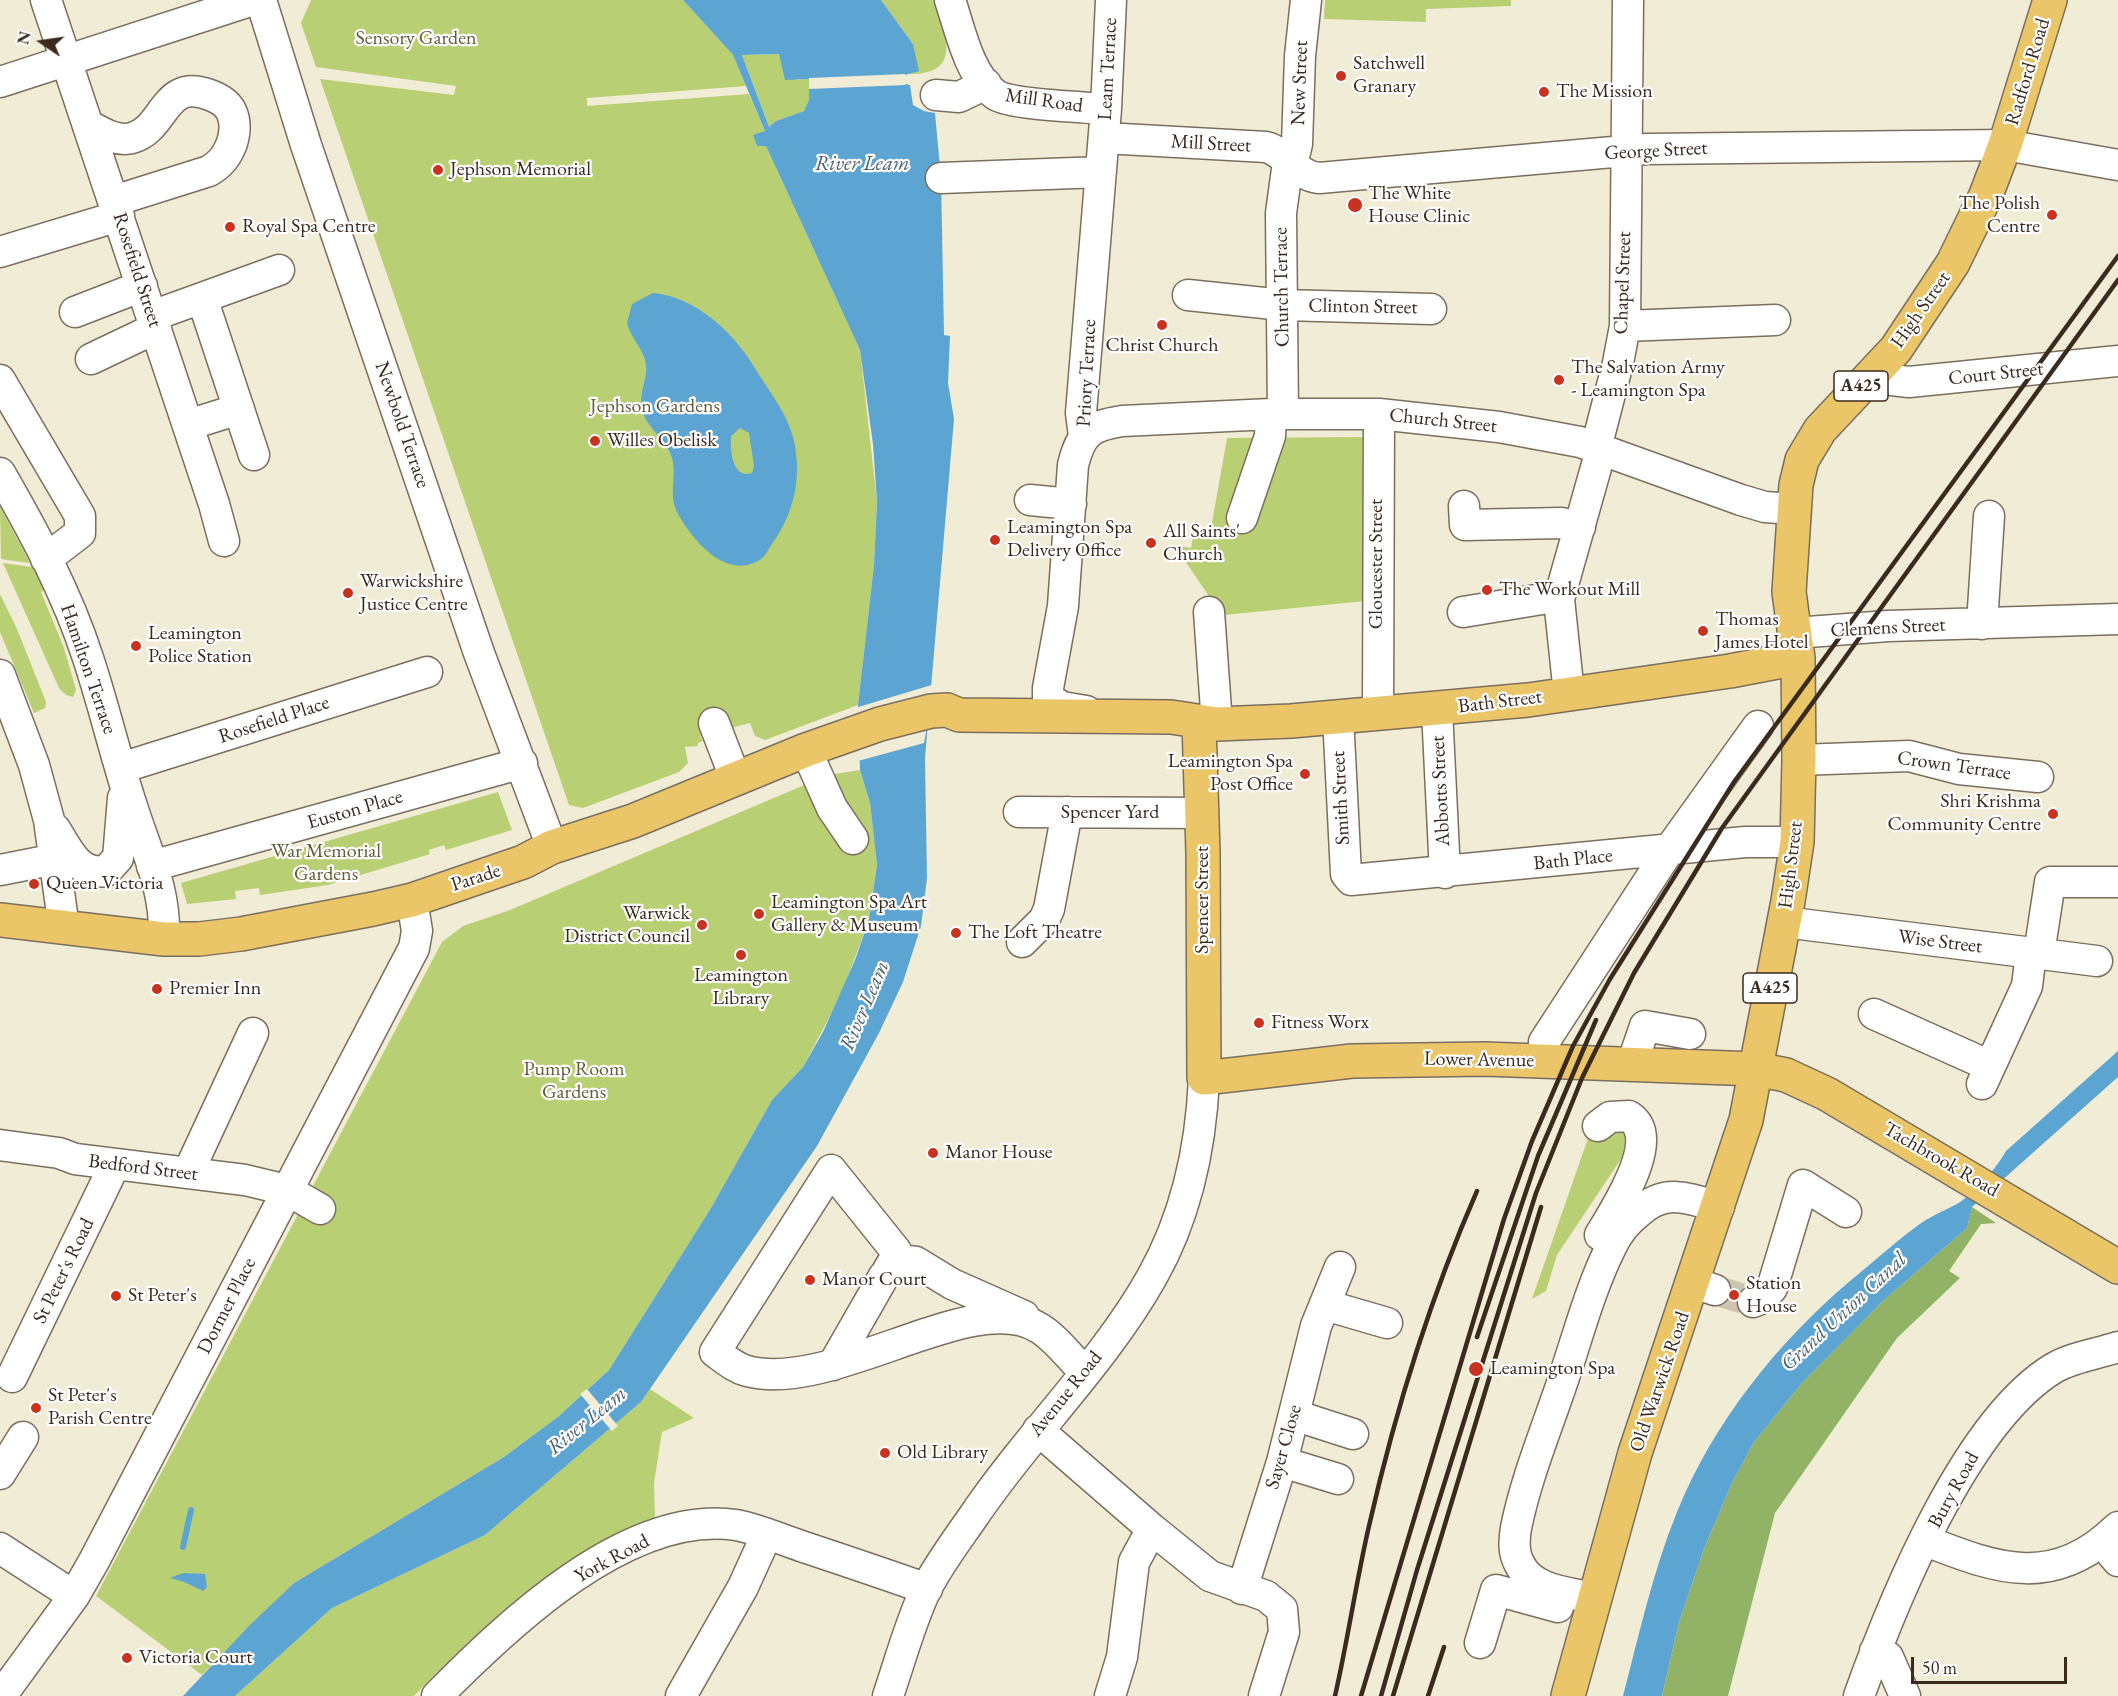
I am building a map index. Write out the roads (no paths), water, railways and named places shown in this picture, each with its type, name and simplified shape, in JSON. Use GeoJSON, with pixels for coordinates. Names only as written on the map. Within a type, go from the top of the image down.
{"type":"FeatureCollection","features":[{"type":"Feature","properties":{"kind":"main road","name":"Radford Road"},"geometry":{"type":"LineString","coordinates":[[2005,145],[2050,0]]}},
{"type":"Feature","properties":{"kind":"main road","name":"High Street"},"geometry":{"type":"LineString","coordinates":[[1756,1069],[1797,842],[1799,760],[1797,645],[1789,592],[1796,485],[1802,460],[1820,430],[1915,324],[1946,275],[1972,227],[2005,145]]}},
{"type":"Feature","properties":{"kind":"main road","name":"Bath Street"},"geometry":{"type":"LineString","coordinates":[[1056,704],[1106,716],[1196,721],[1338,717],[1437,710],[1730,671],[1797,645]]}},
{"type":"Feature","properties":{"kind":"main road","name":"Parade"},"geometry":{"type":"LineString","coordinates":[[0,920],[164,939],[241,934],[412,900],[523,862],[552,847],[633,821],[806,750],[904,717],[939,711],[958,703],[1056,704]]}},
{"type":"Feature","properties":{"kind":"main road"},"geometry":{"type":"LineString","coordinates":[[1056,704],[1134,704],[1196,721]]}},
{"type":"Feature","properties":{"kind":"main road","name":"Spencer Street"},"geometry":{"type":"LineString","coordinates":[[1196,721],[1202,813],[1204,1078]]}},
{"type":"Feature","properties":{"kind":"main road","name":"Lower Avenue"},"geometry":{"type":"LineString","coordinates":[[1204,1078],[1402,1058],[1756,1069]]}},
{"type":"Feature","properties":{"kind":"main road","name":"Tachbrook Road"},"geometry":{"type":"LineString","coordinates":[[1756,1069],[1786,1075],[1827,1094],[2004,1197],[2078,1245],[2118,1267]]}},
{"type":"Feature","properties":{"kind":"main road","name":"Old Warwick Road"},"geometry":{"type":"LineString","coordinates":[[1568,1696],[1647,1414],[1704,1286],[1719,1207],[1746,1120],[1756,1069]]}},
{"type":"Feature","properties":{"kind":"street","name":"Rosefield Street"},"geometry":{"type":"LineString","coordinates":[[46,0],[188,425],[224,541]]}},
{"type":"Feature","properties":{"kind":"street"},"geometry":{"type":"LineString","coordinates":[[0,82],[253,0]]}},
{"type":"Feature","properties":{"kind":"street","name":"Newbold Terrace"},"geometry":{"type":"LineString","coordinates":[[261,0],[306,145],[479,653],[552,847]]}},
{"type":"Feature","properties":{"kind":"street","name":"Mill Road"},"geometry":{"type":"LineString","coordinates":[[950,0],[968,51],[986,84],[1003,98],[1106,109]]}},
{"type":"Feature","properties":{"kind":"street","name":"Leam Terrace"},"geometry":{"type":"LineString","coordinates":[[1104,138],[1111,0]]}},
{"type":"Feature","properties":{"kind":"street","name":"New Street"},"geometry":{"type":"LineString","coordinates":[[1296,167],[1300,56],[1306,0]]}},
{"type":"Feature","properties":{"kind":"street","name":"Chapel Street"},"geometry":{"type":"LineString","coordinates":[[1569,694],[1558,606],[1599,449],[1625,326],[1628,0]]}},
{"type":"Feature","properties":{"kind":"street","name":"Mill Road"},"geometry":{"type":"LineString","coordinates":[[936,95],[959,97],[986,84]]}},
{"type":"Feature","properties":{"kind":"street"},"geometry":{"type":"LineString","coordinates":[[0,252],[209,171],[220,165],[234,136],[230,109],[218,98],[204,93],[185,91],[171,99],[150,128],[135,137],[112,137],[88,125]]}},
{"type":"Feature","properties":{"kind":"street","name":"Mill Street"},"geometry":{"type":"LineString","coordinates":[[1104,138],[1266,147],[1274,149],[1296,167]]}},
{"type":"Feature","properties":{"kind":"street","name":"Priory Terrace"},"geometry":{"type":"LineString","coordinates":[[1056,704],[1067,623],[1063,606],[1073,465],[1078,446],[1084,436],[1082,413],[1104,138]]}},
{"type":"Feature","properties":{"kind":"street","name":"George Street"},"geometry":{"type":"LineString","coordinates":[[1296,167],[1327,178],[1625,151],[2005,145],[2118,165]]}},
{"type":"Feature","properties":{"kind":"street","name":"Church Terrace"},"geometry":{"type":"LineString","coordinates":[[1242,518],[1277,414],[1283,305],[1281,213],[1296,167]]}},
{"type":"Feature","properties":{"kind":"street"},"geometry":{"type":"LineString","coordinates":[[941,178],[1101,172]]}},
{"type":"Feature","properties":{"kind":"street"},"geometry":{"type":"LineString","coordinates":[[91,359],[154,322],[279,270]]}},
{"type":"Feature","properties":{"kind":"street"},"geometry":{"type":"LineString","coordinates":[[75,312],[142,286]]}},
{"type":"Feature","properties":{"kind":"street","name":"Clinton Street"},"geometry":{"type":"LineString","coordinates":[[1188,295],[1283,305],[1431,309]]}},
{"type":"Feature","properties":{"kind":"street"},"geometry":{"type":"LineString","coordinates":[[205,307],[254,455]]}},
{"type":"Feature","properties":{"kind":"street"},"geometry":{"type":"LineString","coordinates":[[1625,326],[1775,320]]}},
{"type":"Feature","properties":{"kind":"street","name":"Court Street"},"geometry":{"type":"LineString","coordinates":[[1877,369],[1892,380],[1909,382],[2118,361]]}},
{"type":"Feature","properties":{"kind":"street"},"geometry":{"type":"LineString","coordinates":[[0,380],[80,516],[80,533],[46,559]]}},
{"type":"Feature","properties":{"kind":"street"},"geometry":{"type":"LineString","coordinates":[[188,425],[239,409]]}},
{"type":"Feature","properties":{"kind":"street","name":"Church Street"},"geometry":{"type":"LineString","coordinates":[[1084,436],[1094,428],[1122,421],[1277,414],[1379,414],[1499,427],[1566,438],[1756,505],[1794,508]]}},
{"type":"Feature","properties":{"kind":"street","name":"Gloucester Street"},"geometry":{"type":"LineString","coordinates":[[1378,714],[1379,414]]}},
{"type":"Feature","properties":{"kind":"street","name":"Hamilton Terrace"},"geometry":{"type":"LineString","coordinates":[[0,473],[46,559],[88,657],[165,911],[164,939]]}},
{"type":"Feature","properties":{"kind":"street"},"geometry":{"type":"LineString","coordinates":[[1030,500],[1071,504]]}},
{"type":"Feature","properties":{"kind":"street"},"geometry":{"type":"LineString","coordinates":[[1464,506],[1465,525],[1561,523],[1580,527]]}},
{"type":"Feature","properties":{"kind":"street"},"geometry":{"type":"LineString","coordinates":[[1983,612],[1989,516]]}},
{"type":"Feature","properties":{"kind":"street"},"geometry":{"type":"LineString","coordinates":[[1463,612],[1560,596]]}},
{"type":"Feature","properties":{"kind":"street"},"geometry":{"type":"LineString","coordinates":[[1196,721],[1213,673],[1209,612]]}},
{"type":"Feature","properties":{"kind":"street","name":"Clemens Street"},"geometry":{"type":"LineString","coordinates":[[1797,645],[1888,626],[1983,612],[2118,620]]}},
{"type":"Feature","properties":{"kind":"street","name":"Rosefield Place"},"geometry":{"type":"LineString","coordinates":[[123,774],[427,672]]}},
{"type":"Feature","properties":{"kind":"street"},"geometry":{"type":"LineString","coordinates":[[0,675],[34,765],[49,820],[64,928]]}},
{"type":"Feature","properties":{"kind":"street","name":"Abbotts Street"},"geometry":{"type":"LineString","coordinates":[[1437,710],[1445,873]]}},
{"type":"Feature","properties":{"kind":"street","name":"Smith Street"},"geometry":{"type":"LineString","coordinates":[[1338,717],[1343,837],[1348,879]]}},
{"type":"Feature","properties":{"kind":"street"},"geometry":{"type":"LineString","coordinates":[[714,723],[736,780]]}},
{"type":"Feature","properties":{"kind":"street"},"geometry":{"type":"LineString","coordinates":[[1544,1041],[1670,850],[1758,726]]}},
{"type":"Feature","properties":{"kind":"street"},"geometry":{"type":"LineString","coordinates":[[806,750],[832,808],[853,839]]}},
{"type":"Feature","properties":{"kind":"street","name":"Crown Terrace"},"geometry":{"type":"LineString","coordinates":[[1799,760],[1909,756],[1959,769],[2038,777]]}},
{"type":"Feature","properties":{"kind":"street","name":"Euston Place"},"geometry":{"type":"LineString","coordinates":[[152,866],[522,763]]}},
{"type":"Feature","properties":{"kind":"street","name":"Hamilton Terrace"},"geometry":{"type":"LineString","coordinates":[[49,820],[75,860],[88,870],[100,872],[111,868],[118,858],[123,774]]}},
{"type":"Feature","properties":{"kind":"street","name":"Spencer Yard"},"geometry":{"type":"LineString","coordinates":[[1019,812],[1202,813]]}},
{"type":"Feature","properties":{"kind":"street"},"geometry":{"type":"LineString","coordinates":[[1023,942],[1044,920],[1049,909],[1067,812]]}},
{"type":"Feature","properties":{"kind":"street","name":"Bath Place"},"geometry":{"type":"LineString","coordinates":[[1348,879],[1445,873],[1745,842],[1797,842]]}},
{"type":"Feature","properties":{"kind":"street"},"geometry":{"type":"LineString","coordinates":[[0,870],[56,859]]}},
{"type":"Feature","properties":{"kind":"street"},"geometry":{"type":"LineString","coordinates":[[1874,1014],[1986,1075],[2027,986],[2050,882],[2118,882]]}},
{"type":"Feature","properties":{"kind":"street","name":"Dormer Place"},"geometry":{"type":"LineString","coordinates":[[1,1696],[74,1596],[414,948],[417,931],[412,900]]}},
{"type":"Feature","properties":{"kind":"street","name":"Wise Street"},"geometry":{"type":"LineString","coordinates":[[1784,922],[2097,961]]}},
{"type":"Feature","properties":{"kind":"street"},"geometry":{"type":"LineString","coordinates":[[1632,1064],[1645,1026],[1690,1034]]}},
{"type":"Feature","properties":{"kind":"street"},"geometry":{"type":"LineString","coordinates":[[188,1173],[253,1033]]}},
{"type":"Feature","properties":{"kind":"street","name":"Avenue Road"},"geometry":{"type":"LineString","coordinates":[[888,1696],[927,1589],[992,1488],[1085,1372],[1151,1279],[1180,1217],[1190,1185],[1200,1137],[1204,1078]]}},
{"type":"Feature","properties":{"kind":"street"},"geometry":{"type":"LineString","coordinates":[[1598,1126],[1610,1117],[1629,1116],[1639,1126],[1642,1141],[1628,1183],[1597,1240],[1601,1243]]}},
{"type":"Feature","properties":{"kind":"street","name":"Bedford Street"},"geometry":{"type":"LineString","coordinates":[[0,1145],[115,1164],[245,1180],[286,1190],[320,1209]]}},
{"type":"Feature","properties":{"kind":"street","name":"St Peter's Road"},"geometry":{"type":"LineString","coordinates":[[12,1377],[115,1164]]}},
{"type":"Feature","properties":{"kind":"street"},"geometry":{"type":"LineString","coordinates":[[1039,1328],[1012,1319],[965,1323],[833,1365],[788,1373],[747,1371],[715,1352],[831,1170],[899,1259],[1018,1312],[1039,1328],[1085,1372]]}},
{"type":"Feature","properties":{"kind":"street"},"geometry":{"type":"LineString","coordinates":[[1753,1302],[1763,1298],[1772,1288],[1803,1185],[1846,1212]]}},
{"type":"Feature","properties":{"kind":"street"},"geometry":{"type":"LineString","coordinates":[[1592,1606],[1545,1587],[1527,1575],[1519,1565],[1515,1555],[1515,1535],[1530,1480],[1601,1270],[1618,1235],[1638,1212],[1659,1198],[1678,1195],[1719,1207]]}},
{"type":"Feature","properties":{"kind":"street"},"geometry":{"type":"LineString","coordinates":[[833,1365],[859,1319],[899,1259]]}},
{"type":"Feature","properties":{"kind":"street","name":"Sayer Close"},"geometry":{"type":"LineString","coordinates":[[1242,1588],[1282,1462],[1316,1326],[1340,1267]]}},
{"type":"Feature","properties":{"kind":"street"},"geometry":{"type":"LineString","coordinates":[[1325,1305],[1375,1320]]}},
{"type":"Feature","properties":{"kind":"street"},"geometry":{"type":"LineString","coordinates":[[859,1319],[859,1328],[864,1337],[877,1340],[913,1340]]}},
{"type":"Feature","properties":{"kind":"street","name":"Bury Road"},"geometry":{"type":"LineString","coordinates":[[1859,1696],[1875,1651],[1926,1541],[1969,1460],[1991,1427],[2038,1379],[2066,1362],[2118,1347]]}},
{"type":"Feature","properties":{"kind":"street"},"geometry":{"type":"LineString","coordinates":[[1294,1415],[1353,1434]]}},
{"type":"Feature","properties":{"kind":"street"},"geometry":{"type":"LineString","coordinates":[[1038,1430],[1210,1576],[1272,1599],[1284,1615],[1284,1632],[1264,1696]]}},
{"type":"Feature","properties":{"kind":"street"},"geometry":{"type":"LineString","coordinates":[[0,1474],[23,1437]]}},
{"type":"Feature","properties":{"kind":"street"},"geometry":{"type":"LineString","coordinates":[[1282,1462],[1338,1479]]}},
{"type":"Feature","properties":{"kind":"street","name":"York Road"},"geometry":{"type":"LineString","coordinates":[[437,1696],[481,1651],[525,1612],[590,1566],[634,1543],[683,1527],[712,1524],[737,1526],[767,1534],[927,1589]]}},
{"type":"Feature","properties":{"kind":"street"},"geometry":{"type":"LineString","coordinates":[[1110,1696],[1122,1658],[1134,1562],[1152,1529]]}},
{"type":"Feature","properties":{"kind":"street"},"geometry":{"type":"LineString","coordinates":[[681,1696],[743,1587],[767,1534]]}},
{"type":"Feature","properties":{"kind":"street"},"geometry":{"type":"LineString","coordinates":[[1926,1541],[1989,1563],[2022,1569],[2062,1563],[2113,1543]]}},
{"type":"Feature","properties":{"kind":"street"},"geometry":{"type":"LineString","coordinates":[[0,1548],[74,1596]]}},
{"type":"Feature","properties":{"kind":"street"},"geometry":{"type":"LineString","coordinates":[[1480,1643],[1496,1590],[1592,1606]]}},
{"type":"Feature","properties":{"kind":"street"},"geometry":{"type":"LineString","coordinates":[[1875,1651],[1888,1657],[1905,1696]]}},
{"type":"Feature","properties":{"kind":"water","name":"River Leam"},"geometry":{"type":"Polygon","coordinates":[[[683,0],[881,0],[913,44],[919,71],[905,75],[905,84],[910,85],[913,105],[924,111],[935,113],[941,178],[944,335],[950,336],[948,383],[954,419],[925,758],[927,878],[921,926],[903,982],[879,1033],[817,1146],[641,1402],[485,1535],[332,1608],[235,1696],[183,1696],[250,1625],[294,1583],[504,1457],[559,1416],[609,1370],[711,1208],[772,1100],[803,1067],[823,1032],[855,960],[869,920],[877,865],[870,803],[860,770],[858,705],[874,565],[877,502],[873,444],[860,350],[766,146],[757,146],[753,135],[765,131],[733,55],[683,0]],[[779,54],[742,55],[769,127],[776,121],[804,111],[809,100],[809,79],[785,80],[779,54]]]}},
{"type":"Feature","properties":{"kind":"water"},"geometry":{"type":"Polygon","coordinates":[[[653,293],[683,301],[710,317],[744,352],[787,421],[796,455],[794,495],[780,532],[766,554],[758,561],[745,565],[733,565],[721,560],[699,544],[677,512],[673,498],[674,472],[670,452],[649,425],[641,406],[646,364],[627,323],[632,304],[653,293]],[[740,428],[731,436],[731,448],[736,468],[745,474],[752,473],[754,466],[749,433],[740,428]]]}},
{"type":"Feature","properties":{"kind":"water","name":"Grand Union Canal"},"geometry":{"type":"Polygon","coordinates":[[[2118,1051],[2118,1077],[1972,1207],[1967,1228],[1883,1301],[1802,1383],[1754,1442],[1731,1485],[1704,1549],[1679,1622],[1662,1696],[1623,1696],[1654,1580],[1677,1512],[1709,1447],[1750,1386],[1797,1331],[1823,1305],[1917,1226],[1957,1204],[1978,1187],[2006,1151],[2118,1051]]]}},
{"type":"Feature","properties":{"kind":"water"},"geometry":{"type":"Polygon","coordinates":[[[183,1573],[205,1574],[207,1587],[203,1591],[170,1578],[183,1573]]]}},
{"type":"Feature","properties":{"kind":"waterway"},"geometry":{"type":"LineString","coordinates":[[183,1547],[191,1510]]}},
{"type":"Feature","properties":{"kind":"tunnel"},"geometry":{"type":"LineString","coordinates":[[1715,1290],[1753,1302]]}},
{"type":"Feature","properties":{"kind":"railway"},"geometry":{"type":"LineString","coordinates":[[1361,1696],[1504,1219],[1532,1141],[1573,1046],[1610,979],[1734,782],[2118,256]]}},
{"type":"Feature","properties":{"kind":"railway"},"geometry":{"type":"LineString","coordinates":[[1381,1696],[1417,1570],[1536,1193],[1582,1078],[1634,973],[1722,828],[2118,280]]}},
{"type":"Feature","properties":{"kind":"railway"},"geometry":{"type":"LineString","coordinates":[[1477,1337],[1538,1156],[1596,1020]]}},
{"type":"Feature","properties":{"kind":"railway"},"geometry":{"type":"LineString","coordinates":[[1335,1696],[1364,1547],[1402,1398],[1444,1272],[1477,1191]]}},
{"type":"Feature","properties":{"kind":"railway"},"geometry":{"type":"LineString","coordinates":[[1393,1696],[1541,1207]]}},
{"type":"Feature","properties":{"kind":"railway"},"geometry":{"type":"LineString","coordinates":[[1428,1696],[1444,1647]]}},
{"type":"Feature","properties":{"kind":"place","name":"Satchwell Granary"},"geometry":{"type":"Point","coordinates":[1341,76]}},
{"type":"Feature","properties":{"kind":"place","name":"The Mission"},"geometry":{"type":"Point","coordinates":[1544,92]}},
{"type":"Feature","properties":{"kind":"place","name":"Jephson Memorial"},"geometry":{"type":"Point","coordinates":[438,170]}},
{"type":"Feature","properties":{"kind":"place","name":"The White House Clinic"},"geometry":{"type":"Point","coordinates":[1355,205]}},
{"type":"Feature","properties":{"kind":"place","name":"The Polish Centre"},"geometry":{"type":"Point","coordinates":[2052,215]}},
{"type":"Feature","properties":{"kind":"place","name":"Royal Spa Centre"},"geometry":{"type":"Point","coordinates":[230,227]}},
{"type":"Feature","properties":{"kind":"place","name":"Christ Church"},"geometry":{"type":"Point","coordinates":[1162,325]}},
{"type":"Feature","properties":{"kind":"place","name":"The Salvation Army - Leamington Spa"},"geometry":{"type":"Point","coordinates":[1559,380]}},
{"type":"Feature","properties":{"kind":"place","name":"Willes Obelisk"},"geometry":{"type":"Point","coordinates":[595,441]}},
{"type":"Feature","properties":{"kind":"place","name":"Leamington Spa Delivery Office"},"geometry":{"type":"Point","coordinates":[995,540]}},
{"type":"Feature","properties":{"kind":"place","name":"All Saints' Church"},"geometry":{"type":"Point","coordinates":[1151,543]}},
{"type":"Feature","properties":{"kind":"place","name":"The Workout Mill"},"geometry":{"type":"Point","coordinates":[1487,590]}},
{"type":"Feature","properties":{"kind":"place","name":"Warwickshire Justice Centre"},"geometry":{"type":"Point","coordinates":[348,593]}},
{"type":"Feature","properties":{"kind":"place","name":"Thomas James Hotel"},"geometry":{"type":"Point","coordinates":[1703,631]}},
{"type":"Feature","properties":{"kind":"place","name":"Leamington Police Station"},"geometry":{"type":"Point","coordinates":[136,646]}},
{"type":"Feature","properties":{"kind":"place","name":"Leamington Spa Post Office"},"geometry":{"type":"Point","coordinates":[1305,774]}},
{"type":"Feature","properties":{"kind":"place","name":"Shri Krishma Community Centre"},"geometry":{"type":"Point","coordinates":[2053,814]}},
{"type":"Feature","properties":{"kind":"place","name":"Queen Victoria"},"geometry":{"type":"Point","coordinates":[34,884]}},
{"type":"Feature","properties":{"kind":"place","name":"Leamington Spa Art Gallery & Museum"},"geometry":{"type":"Point","coordinates":[759,914]}},
{"type":"Feature","properties":{"kind":"place","name":"Warwick District Council"},"geometry":{"type":"Point","coordinates":[702,925]}},
{"type":"Feature","properties":{"kind":"place","name":"The Loft Theatre"},"geometry":{"type":"Point","coordinates":[956,933]}},
{"type":"Feature","properties":{"kind":"place","name":"Leamington Library"},"geometry":{"type":"Point","coordinates":[741,955]}},
{"type":"Feature","properties":{"kind":"place","name":"Premier Inn"},"geometry":{"type":"Point","coordinates":[157,989]}},
{"type":"Feature","properties":{"kind":"place","name":"Fitness Worx"},"geometry":{"type":"Point","coordinates":[1259,1023]}},
{"type":"Feature","properties":{"kind":"place","name":"Manor House"},"geometry":{"type":"Point","coordinates":[933,1153]}},
{"type":"Feature","properties":{"kind":"place","name":"Manor Court"},"geometry":{"type":"Point","coordinates":[810,1280]}},
{"type":"Feature","properties":{"kind":"place","name":"Station House"},"geometry":{"type":"Point","coordinates":[1734,1295]}},
{"type":"Feature","properties":{"kind":"place","name":"St Peter's"},"geometry":{"type":"Point","coordinates":[116,1296]}},
{"type":"Feature","properties":{"kind":"place","name":"Leamington Spa"},"geometry":{"type":"Point","coordinates":[1476,1369]}},
{"type":"Feature","properties":{"kind":"place","name":"St Peter's Parish Centre"},"geometry":{"type":"Point","coordinates":[36,1408]}},
{"type":"Feature","properties":{"kind":"place","name":"Old Library"},"geometry":{"type":"Point","coordinates":[885,1453]}},
{"type":"Feature","properties":{"kind":"place","name":"Victoria Court"},"geometry":{"type":"Point","coordinates":[127,1658]}},
{"type":"Feature","properties":{"kind":"park label","name":"Sensory Garden"},"geometry":{"type":"Point","coordinates":[416,39]}},
{"type":"Feature","properties":{"kind":"park label","name":"Jephson Gardens"},"geometry":{"type":"Point","coordinates":[655,407]}},
{"type":"Feature","properties":{"kind":"park label","name":"War Memorial Gardens"},"geometry":{"type":"Point","coordinates":[326,864]}},
{"type":"Feature","properties":{"kind":"park label","name":"Pump Room Gardens"},"geometry":{"type":"Point","coordinates":[574,1082]}}]}
